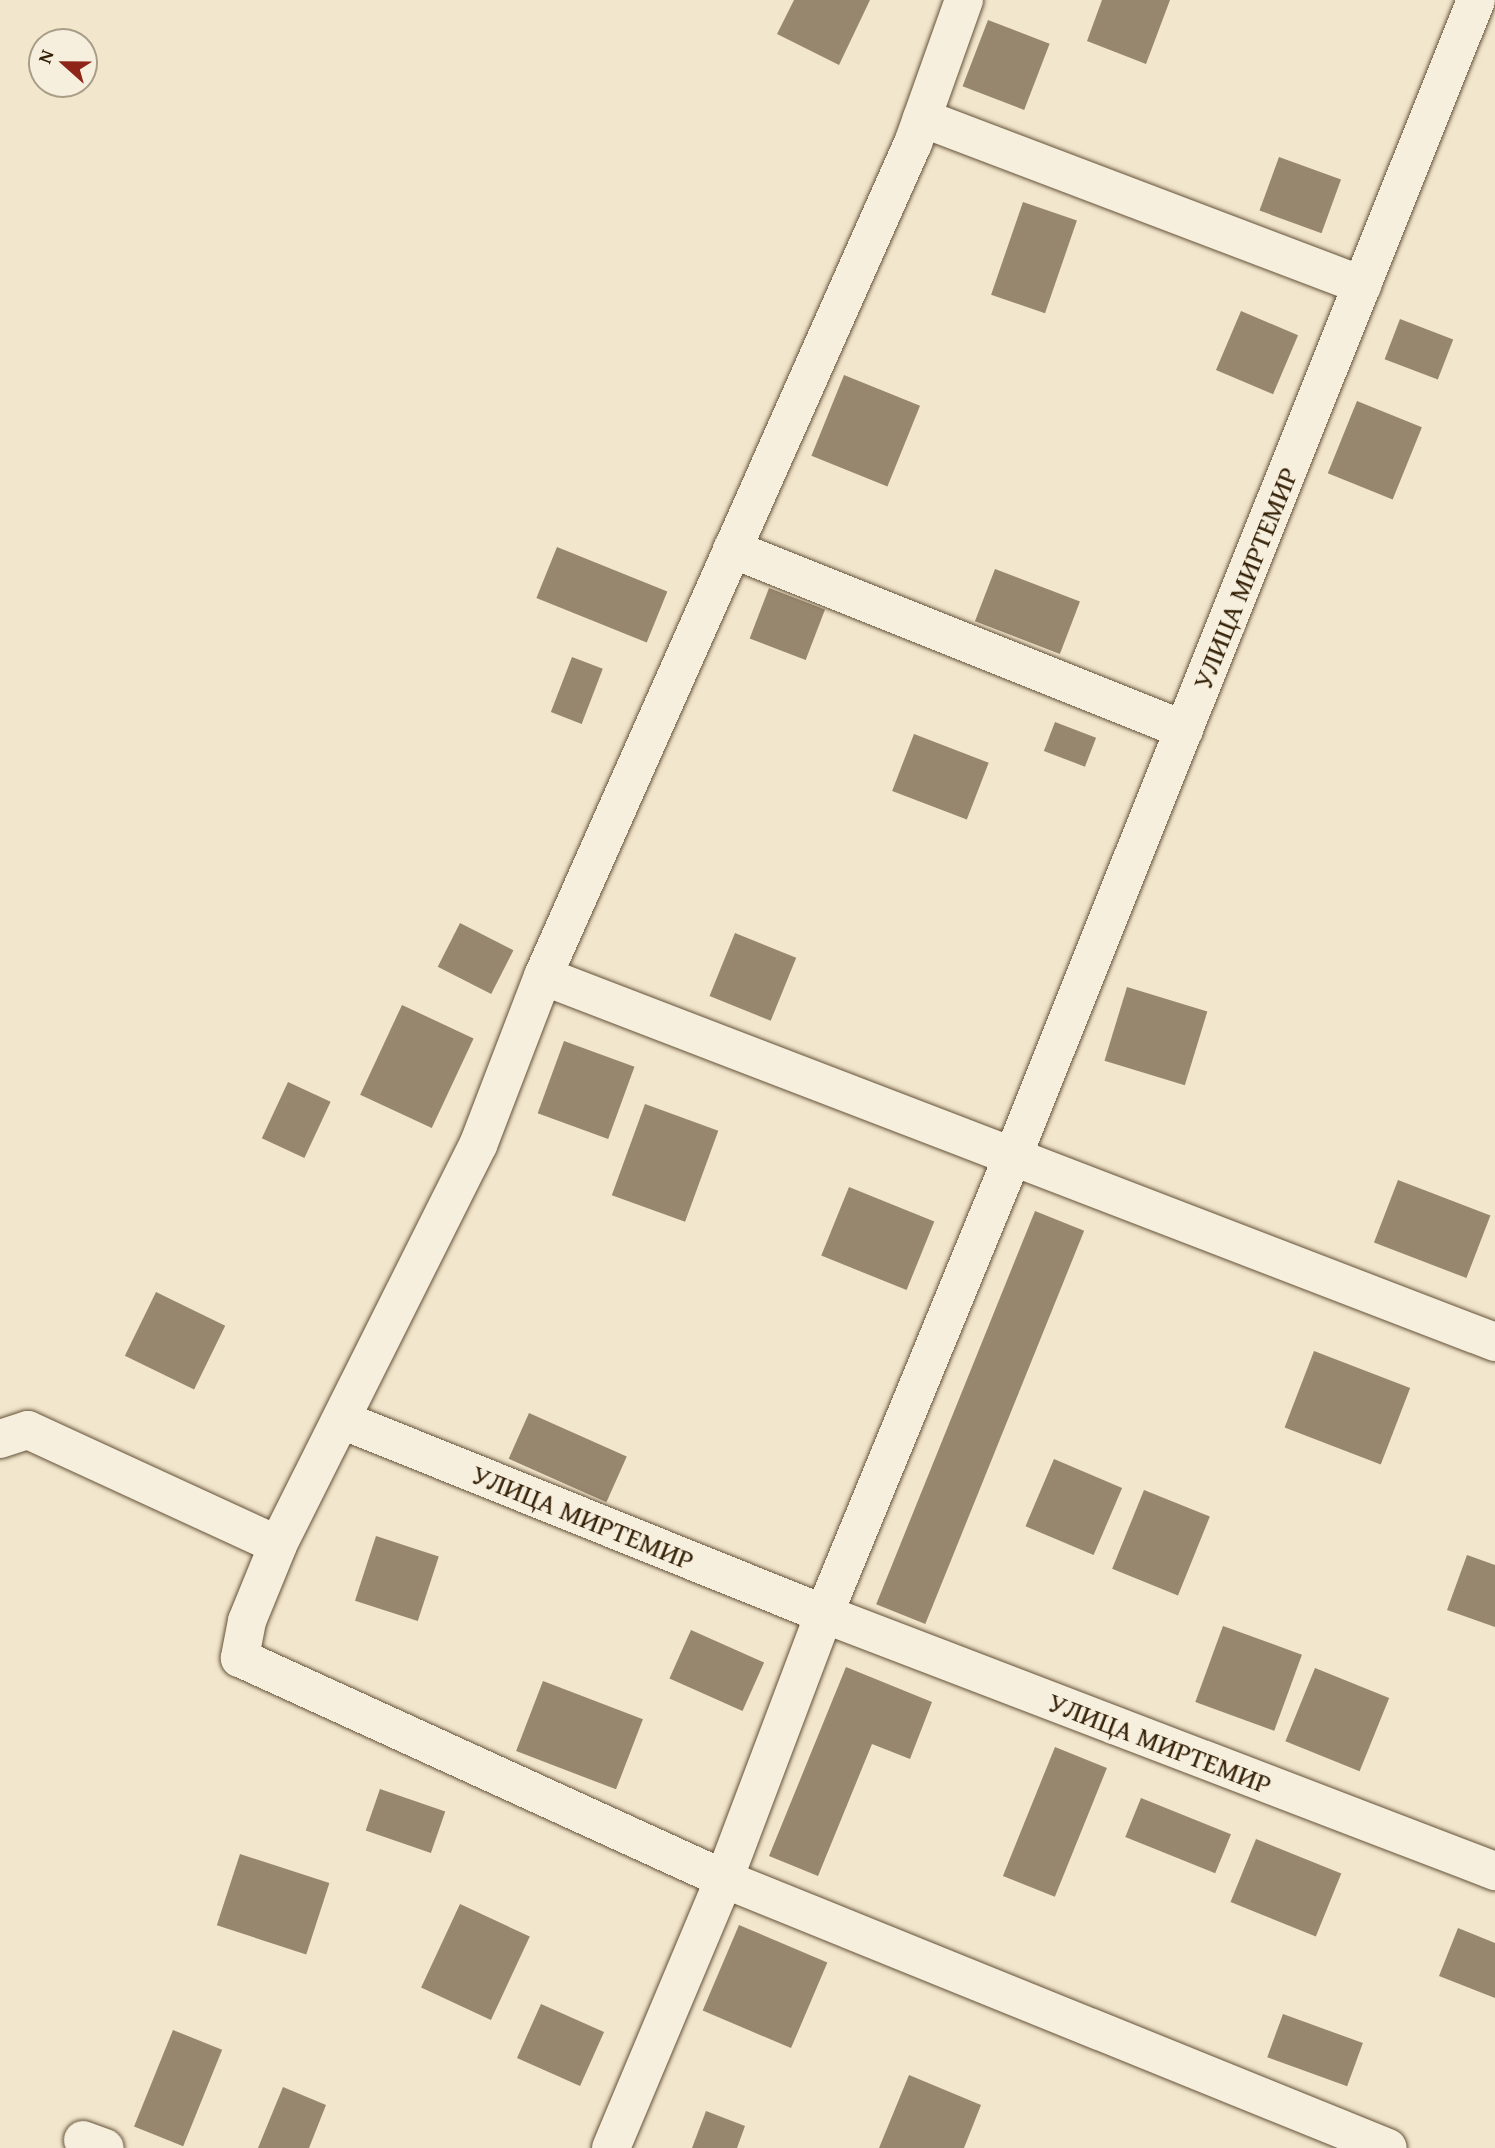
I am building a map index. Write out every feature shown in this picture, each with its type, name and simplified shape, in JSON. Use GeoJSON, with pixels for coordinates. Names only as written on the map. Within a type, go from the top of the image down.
{"type":"FeatureCollection","features":[{"type":"Feature","properties":{"kind":"street"},"geometry":{"type":"LineString","coordinates":[[964,0],[922,118],[543,976],[478,1145],[278,1545],[247,1621],[240,1658],[724,1879],[1388,2148]]}},
{"type":"Feature","properties":{"kind":"street","name":"УЛИЦА МИРТЕМИР"},"geometry":{"type":"LineString","coordinates":[[611,2148],[724,1879],[824,1614],[1013,1156],[1476,0]]}},
{"type":"Feature","properties":{"kind":"street"},"geometry":{"type":"LineString","coordinates":[[922,118],[1362,285]]}},
{"type":"Feature","properties":{"kind":"street"},"geometry":{"type":"LineString","coordinates":[[732,549],[1184,730]]}},
{"type":"Feature","properties":{"kind":"street"},"geometry":{"type":"LineString","coordinates":[[543,976],[1495,1342]]}},
{"type":"Feature","properties":{"kind":"street","name":"УЛИЦА МИРТЕМИР"},"geometry":{"type":"LineString","coordinates":[[342,1420],[824,1614],[1495,1871]]}},
{"type":"Feature","properties":{"kind":"street"},"geometry":{"type":"LineString","coordinates":[[0,1438],[28,1430],[278,1545]]}},
{"type":"Feature","properties":{"kind":"building"},"geometry":{"type":"Polygon","coordinates":[[[794,0],[870,0],[839,65],[777,34],[794,0]]]}},
{"type":"Feature","properties":{"kind":"building"},"geometry":{"type":"Polygon","coordinates":[[[1102,0],[1170,0],[1146,64],[1087,41],[1102,0]]]}},
{"type":"Feature","properties":{"kind":"building"},"geometry":{"type":"Polygon","coordinates":[[[988,20],[1050,44],[1024,110],[963,86],[988,20]]]}},
{"type":"Feature","properties":{"kind":"building"},"geometry":{"type":"Polygon","coordinates":[[[1279,157],[1341,180],[1322,233],[1260,211],[1279,157]]]}},
{"type":"Feature","properties":{"kind":"building"},"geometry":{"type":"Polygon","coordinates":[[[1023,202],[1077,221],[1045,313],[991,295],[1023,202]]]}},
{"type":"Feature","properties":{"kind":"building"},"geometry":{"type":"Polygon","coordinates":[[[1241,311],[1298,335],[1273,394],[1216,370],[1241,311]]]}},
{"type":"Feature","properties":{"kind":"building"},"geometry":{"type":"Polygon","coordinates":[[[1400,319],[1453,339],[1438,380],[1385,359],[1400,319]]]}},
{"type":"Feature","properties":{"kind":"building"},"geometry":{"type":"Polygon","coordinates":[[[844,375],[920,406],[887,486],[811,456],[844,375]]]}},
{"type":"Feature","properties":{"kind":"building"},"geometry":{"type":"Polygon","coordinates":[[[1357,401],[1422,427],[1393,500],[1328,473],[1357,401]]]}},
{"type":"Feature","properties":{"kind":"building"},"geometry":{"type":"Polygon","coordinates":[[[557,547],[667,592],[647,643],[536,598],[557,547]]]}},
{"type":"Feature","properties":{"kind":"building"},"geometry":{"type":"Polygon","coordinates":[[[995,569],[1080,602],[1060,654],[975,621],[995,569]]]}},
{"type":"Feature","properties":{"kind":"building"},"geometry":{"type":"Polygon","coordinates":[[[769,588],[825,610],[806,660],[750,638],[769,588]]]}},
{"type":"Feature","properties":{"kind":"building"},"geometry":{"type":"Polygon","coordinates":[[[572,657],[603,669],[582,724],[551,712],[572,657]]]}},
{"type":"Feature","properties":{"kind":"building"},"geometry":{"type":"Polygon","coordinates":[[[1055,722],[1096,738],[1085,767],[1044,751],[1055,722]]]}},
{"type":"Feature","properties":{"kind":"building"},"geometry":{"type":"Polygon","coordinates":[[[914,734],[989,763],[967,820],[892,791],[914,734]]]}},
{"type":"Feature","properties":{"kind":"building"},"geometry":{"type":"Polygon","coordinates":[[[460,923],[513,950],[491,994],[438,967],[460,923]]]}},
{"type":"Feature","properties":{"kind":"building"},"geometry":{"type":"Polygon","coordinates":[[[735,933],[796,958],[771,1021],[710,996],[735,933]]]}},
{"type":"Feature","properties":{"kind":"building"},"geometry":{"type":"Polygon","coordinates":[[[1127,987],[1207,1012],[1185,1085],[1104,1061],[1127,987]]]}},
{"type":"Feature","properties":{"kind":"building"},"geometry":{"type":"Polygon","coordinates":[[[402,1005],[474,1038],[432,1128],[360,1095],[402,1005]]]}},
{"type":"Feature","properties":{"kind":"building"},"geometry":{"type":"Polygon","coordinates":[[[564,1041],[634,1067],[608,1139],[538,1113],[564,1041]]]}},
{"type":"Feature","properties":{"kind":"building"},"geometry":{"type":"Polygon","coordinates":[[[288,1082],[331,1102],[304,1158],[262,1138],[288,1082]]]}},
{"type":"Feature","properties":{"kind":"building"},"geometry":{"type":"Polygon","coordinates":[[[645,1104],[718,1131],[685,1222],[612,1195],[645,1104]]]}},
{"type":"Feature","properties":{"kind":"building"},"geometry":{"type":"Polygon","coordinates":[[[1398,1180],[1490,1215],[1466,1278],[1374,1243],[1398,1180]]]}},
{"type":"Feature","properties":{"kind":"building"},"geometry":{"type":"Polygon","coordinates":[[[849,1187],[934,1221],[907,1290],[821,1256],[849,1187]]]}},
{"type":"Feature","properties":{"kind":"building"},"geometry":{"type":"Polygon","coordinates":[[[1035,1211],[1084,1231],[925,1624],[876,1604],[1035,1211]]]}},
{"type":"Feature","properties":{"kind":"building"},"geometry":{"type":"Polygon","coordinates":[[[156,1292],[225,1326],[194,1390],[125,1356],[156,1292]]]}},
{"type":"Feature","properties":{"kind":"building"},"geometry":{"type":"Polygon","coordinates":[[[1314,1351],[1410,1388],[1381,1464],[1285,1428],[1314,1351]]]}},
{"type":"Feature","properties":{"kind":"building"},"geometry":{"type":"Polygon","coordinates":[[[529,1413],[627,1457],[606,1502],[509,1459],[529,1413]]]}},
{"type":"Feature","properties":{"kind":"building"},"geometry":{"type":"Polygon","coordinates":[[[1054,1459],[1122,1488],[1094,1555],[1025,1526],[1054,1459]]]}},
{"type":"Feature","properties":{"kind":"building"},"geometry":{"type":"Polygon","coordinates":[[[1144,1490],[1210,1517],[1178,1595],[1112,1569],[1144,1490]]]}},
{"type":"Feature","properties":{"kind":"building"},"geometry":{"type":"Polygon","coordinates":[[[376,1536],[439,1556],[418,1621],[355,1601],[376,1536]]]}},
{"type":"Feature","properties":{"kind":"building"},"geometry":{"type":"Polygon","coordinates":[[[1467,1555],[1495,1565],[1495,1627],[1447,1610],[1467,1555]]]}},
{"type":"Feature","properties":{"kind":"building"},"geometry":{"type":"Polygon","coordinates":[[[1223,1626],[1302,1655],[1274,1731],[1195,1702],[1223,1626]]]}},
{"type":"Feature","properties":{"kind":"building"},"geometry":{"type":"Polygon","coordinates":[[[691,1630],[764,1663],[743,1711],[669,1678],[691,1630]]]}},
{"type":"Feature","properties":{"kind":"building"},"geometry":{"type":"Polygon","coordinates":[[[846,1667],[932,1702],[910,1759],[872,1744],[818,1876],[769,1856],[846,1667]]]}},
{"type":"Feature","properties":{"kind":"building"},"geometry":{"type":"Polygon","coordinates":[[[1315,1668],[1389,1698],[1360,1771],[1285,1741],[1315,1668]]]}},
{"type":"Feature","properties":{"kind":"building"},"geometry":{"type":"Polygon","coordinates":[[[543,1681],[643,1719],[616,1789],[516,1751],[543,1681]]]}},
{"type":"Feature","properties":{"kind":"building"},"geometry":{"type":"Polygon","coordinates":[[[1055,1747],[1107,1768],[1055,1897],[1003,1876],[1055,1747]]]}},
{"type":"Feature","properties":{"kind":"building"},"geometry":{"type":"Polygon","coordinates":[[[380,1789],[445,1811],[431,1853],[366,1831],[380,1789]]]}},
{"type":"Feature","properties":{"kind":"building"},"geometry":{"type":"Polygon","coordinates":[[[1141,1798],[1231,1834],[1215,1873],[1125,1837],[1141,1798]]]}},
{"type":"Feature","properties":{"kind":"building"},"geometry":{"type":"Polygon","coordinates":[[[1256,1839],[1341,1873],[1316,1937],[1231,1902],[1256,1839]]]}},
{"type":"Feature","properties":{"kind":"building"},"geometry":{"type":"Polygon","coordinates":[[[240,1854],[329,1883],[306,1954],[217,1925],[240,1854]]]}},
{"type":"Feature","properties":{"kind":"building"},"geometry":{"type":"Polygon","coordinates":[[[460,1904],[530,1937],[491,2020],[421,1987],[460,1904]]]}},
{"type":"Feature","properties":{"kind":"building"},"geometry":{"type":"Polygon","coordinates":[[[739,1925],[827,1963],[791,2048],[703,2011],[739,1925]]]}},
{"type":"Feature","properties":{"kind":"building"},"geometry":{"type":"Polygon","coordinates":[[[1458,1928],[1495,1943],[1495,1998],[1439,1976],[1458,1928]]]}},
{"type":"Feature","properties":{"kind":"building"},"geometry":{"type":"Polygon","coordinates":[[[541,2004],[604,2032],[580,2086],[517,2058],[541,2004]]]}},
{"type":"Feature","properties":{"kind":"building"},"geometry":{"type":"Polygon","coordinates":[[[1283,2014],[1363,2043],[1347,2086],[1267,2057],[1283,2014]]]}},
{"type":"Feature","properties":{"kind":"building"},"geometry":{"type":"Polygon","coordinates":[[[173,2030],[222,2050],[183,2146],[134,2126],[173,2030]]]}},
{"type":"Feature","properties":{"kind":"building"},"geometry":{"type":"Polygon","coordinates":[[[909,2075],[981,2105],[964,2148],[879,2148],[909,2075]]]}},
{"type":"Feature","properties":{"kind":"building"},"geometry":{"type":"Polygon","coordinates":[[[283,2087],[326,2105],[309,2148],[258,2148],[283,2087]]]}},
{"type":"Feature","properties":{"kind":"building"},"geometry":{"type":"Polygon","coordinates":[[[706,2111],[745,2126],[737,2148],[692,2148],[706,2111]]]}}]}
